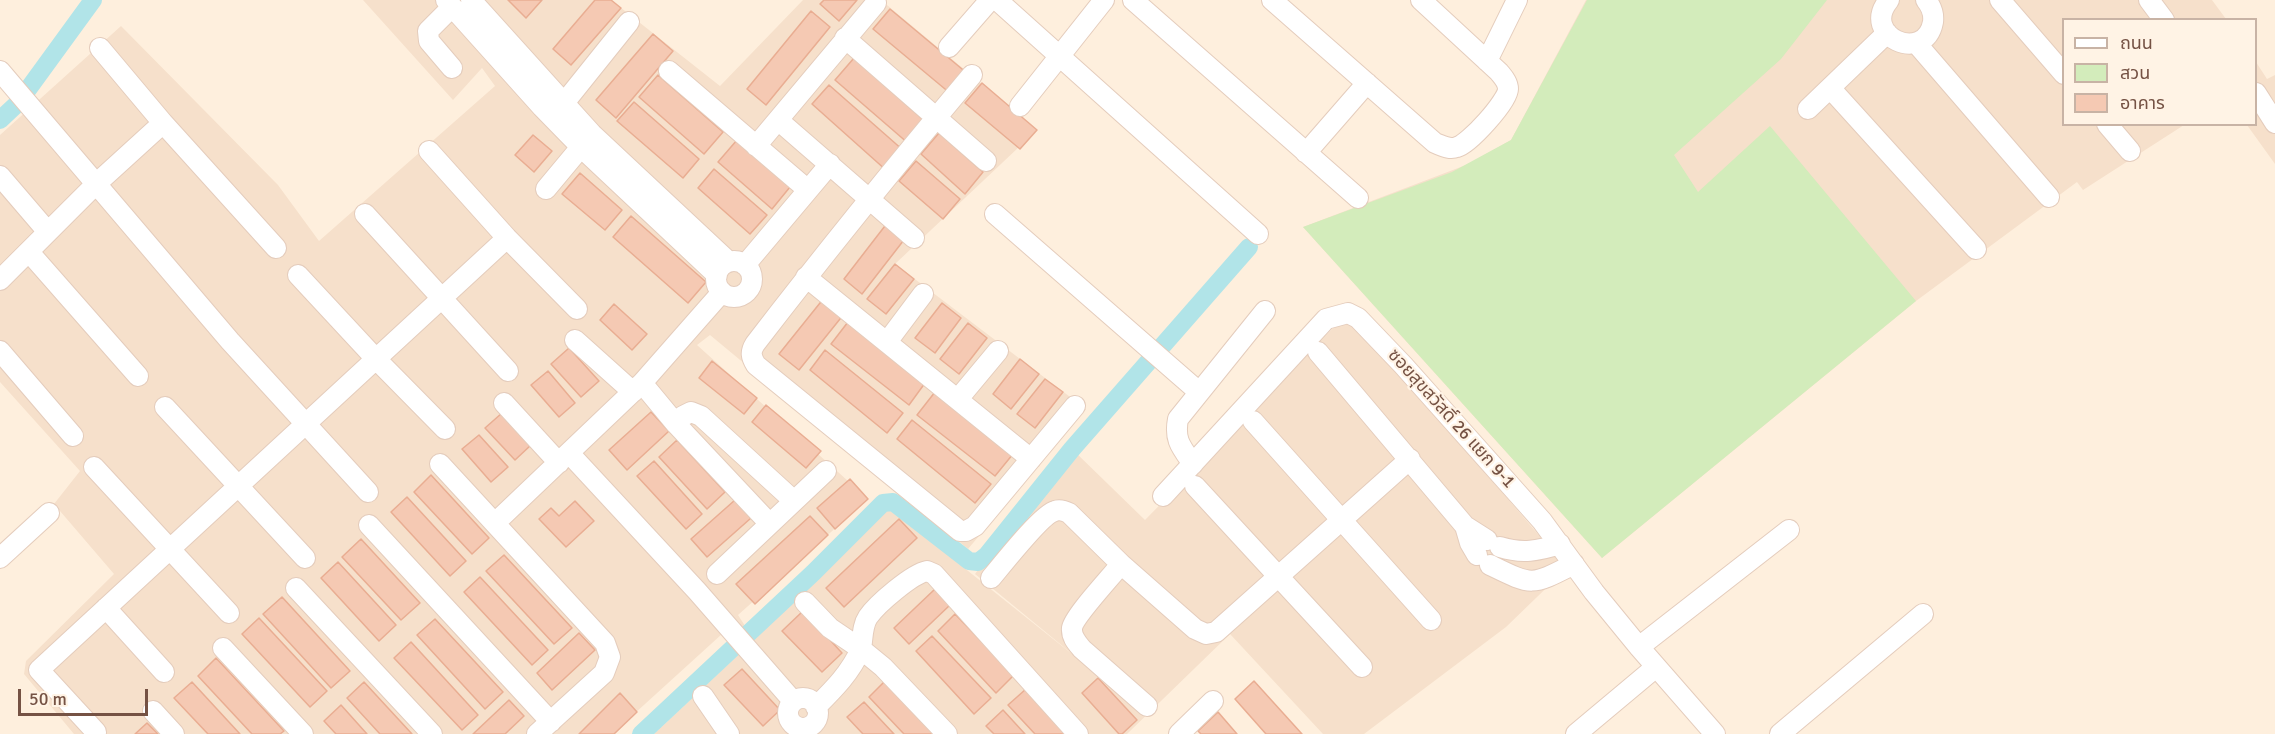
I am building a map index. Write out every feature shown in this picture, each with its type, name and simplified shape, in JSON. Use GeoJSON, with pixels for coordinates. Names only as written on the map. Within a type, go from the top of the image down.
{"type":"FeatureCollection","features":[{"type":"Feature","properties":{"kind":"street"},"geometry":{"type":"LineString","coordinates":[[949,47],[990,0]]}},
{"type":"Feature","properties":{"kind":"street"},"geometry":{"type":"LineString","coordinates":[[997,0],[1258,234]]}},
{"type":"Feature","properties":{"kind":"street"},"geometry":{"type":"LineString","coordinates":[[1020,106],[1104,0]]}},
{"type":"Feature","properties":{"kind":"street"},"geometry":{"type":"LineString","coordinates":[[1133,0],[1358,198]]}},
{"type":"Feature","properties":{"kind":"street"},"geometry":{"type":"LineString","coordinates":[[1272,0],[1435,143],[1448,149],[1458,147],[1468,142],[1505,98],[1508,89],[1506,81],[1421,0]]}},
{"type":"Feature","properties":{"kind":"street"},"geometry":{"type":"LineString","coordinates":[[1486,61],[1517,0]]}},
{"type":"Feature","properties":{"kind":"street"},"geometry":{"type":"LineString","coordinates":[[1889,0],[1883,10],[1882,18],[1887,33],[1900,43],[1916,43],[1928,33],[1932,26],[1932,10],[1926,0]]}},
{"type":"Feature","properties":{"kind":"street"},"geometry":{"type":"LineString","coordinates":[[2000,0],[2062,72]]}},
{"type":"Feature","properties":{"kind":"street"},"geometry":{"type":"LineString","coordinates":[[2149,0],[2162,18]]}},
{"type":"Feature","properties":{"kind":"street"},"geometry":{"type":"LineString","coordinates":[[756,146],[876,3]]}},
{"type":"Feature","properties":{"kind":"street"},"geometry":{"type":"LineString","coordinates":[[452,68],[429,41],[428,31],[463,5],[512,76],[620,162],[728,274]]}},
{"type":"Feature","properties":{"kind":"street"},"geometry":{"type":"LineString","coordinates":[[558,111],[629,22]]}},
{"type":"Feature","properties":{"kind":"street"},"geometry":{"type":"LineString","coordinates":[[1808,110],[1887,33]]}},
{"type":"Feature","properties":{"kind":"street"},"geometry":{"type":"LineString","coordinates":[[845,38],[986,161]]}},
{"type":"Feature","properties":{"kind":"street"},"geometry":{"type":"LineString","coordinates":[[1916,43],[2049,197]]}},
{"type":"Feature","properties":{"kind":"street"},"geometry":{"type":"LineString","coordinates":[[100,48],[163,123],[276,248]]}},
{"type":"Feature","properties":{"kind":"street"},"geometry":{"type":"LineString","coordinates":[[0,71],[230,341],[368,492]]}},
{"type":"Feature","properties":{"kind":"street"},"geometry":{"type":"LineString","coordinates":[[669,71],[808,190]]}},
{"type":"Feature","properties":{"kind":"street"},"geometry":{"type":"LineString","coordinates":[[972,75],[806,277],[751,350],[752,358],[756,365],[954,528],[966,531],[975,526],[1075,406]]}},
{"type":"Feature","properties":{"kind":"street"},"geometry":{"type":"LineString","coordinates":[[1306,153],[1367,83]]}},
{"type":"Feature","properties":{"kind":"street"},"geometry":{"type":"LineString","coordinates":[[1831,89],[1976,249]]}},
{"type":"Feature","properties":{"kind":"street"},"geometry":{"type":"LineString","coordinates":[[2257,95],[2275,123]]}},
{"type":"Feature","properties":{"kind":"street"},"geometry":{"type":"LineString","coordinates":[[558,111],[581,147],[728,274]]}},
{"type":"Feature","properties":{"kind":"street"},"geometry":{"type":"LineString","coordinates":[[778,120],[915,238]]}},
{"type":"Feature","properties":{"kind":"street"},"geometry":{"type":"LineString","coordinates":[[0,280],[96,184],[163,123]]}},
{"type":"Feature","properties":{"kind":"street"},"geometry":{"type":"LineString","coordinates":[[2109,126],[2130,151]]}},
{"type":"Feature","properties":{"kind":"street"},"geometry":{"type":"LineString","coordinates":[[546,189],[581,147]]}},
{"type":"Feature","properties":{"kind":"street"},"geometry":{"type":"LineString","coordinates":[[429,151],[507,238],[577,309]]}},
{"type":"Feature","properties":{"kind":"street"},"geometry":{"type":"LineString","coordinates":[[495,522],[637,388],[728,274],[830,164]]}},
{"type":"Feature","properties":{"kind":"street"},"geometry":{"type":"LineString","coordinates":[[0,176],[48,232]]}},
{"type":"Feature","properties":{"kind":"street"},"geometry":{"type":"LineString","coordinates":[[365,214],[508,371]]}},
{"type":"Feature","properties":{"kind":"street"},"geometry":{"type":"LineString","coordinates":[[995,214],[1199,392]]}},
{"type":"Feature","properties":{"kind":"street"},"geometry":{"type":"LineString","coordinates":[[96,732],[39,670],[507,238]]}},
{"type":"Feature","properties":{"kind":"street"},"geometry":{"type":"LineString","coordinates":[[29,252],[138,376]]}},
{"type":"Feature","properties":{"kind":"street"},"geometry":{"type":"LineString","coordinates":[[298,275],[376,359],[446,429]]}},
{"type":"Feature","properties":{"kind":"street"},"geometry":{"type":"LineString","coordinates":[[806,277],[1031,459]]}},
{"type":"Feature","properties":{"kind":"street"},"geometry":{"type":"LineString","coordinates":[[887,342],[923,294]]}},
{"type":"Feature","properties":{"kind":"street"},"geometry":{"type":"LineString","coordinates":[[1193,464],[1179,443],[1176,432],[1178,419],[1265,311]]}},
{"type":"Feature","properties":{"kind":"street","name":"ซอยสุขสวัสดิ์ 26 แยก 9-1"},"geometry":{"type":"LineString","coordinates":[[1163,496],[1326,319],[1348,313],[1359,318],[1403,365],[1542,521],[1639,647],[1715,734]]}},
{"type":"Feature","properties":{"kind":"street"},"geometry":{"type":"LineString","coordinates":[[576,340],[637,388],[676,424],[770,524]]}},
{"type":"Feature","properties":{"kind":"street"},"geometry":{"type":"LineString","coordinates":[[0,351],[73,436]]}},
{"type":"Feature","properties":{"kind":"street"},"geometry":{"type":"LineString","coordinates":[[958,399],[998,351]]}},
{"type":"Feature","properties":{"kind":"street"},"geometry":{"type":"LineString","coordinates":[[1318,352],[1465,526],[1470,543],[1494,552],[1534,552],[1560,544]]}},
{"type":"Feature","properties":{"kind":"street"},"geometry":{"type":"LineString","coordinates":[[504,403],[564,458],[697,591],[793,701],[789,716],[804,725],[853,666],[861,649],[864,626],[868,616],[909,578],[927,571],[934,574],[1078,734]]}},
{"type":"Feature","properties":{"kind":"street"},"geometry":{"type":"LineString","coordinates":[[165,408],[305,558]]}},
{"type":"Feature","properties":{"kind":"street"},"geometry":{"type":"LineString","coordinates":[[676,424],[683,416],[691,412],[701,416],[794,501]]}},
{"type":"Feature","properties":{"kind":"street"},"geometry":{"type":"LineString","coordinates":[[1253,421],[1431,620]]}},
{"type":"Feature","properties":{"kind":"street"},"geometry":{"type":"LineString","coordinates":[[991,578],[1041,521],[1053,511],[1062,510],[1069,513],[1121,564],[1196,629],[1206,634],[1216,632],[1410,459]]}},
{"type":"Feature","properties":{"kind":"street"},"geometry":{"type":"LineString","coordinates":[[369,525],[544,728],[604,673],[610,657],[605,643],[441,464]]}},
{"type":"Feature","properties":{"kind":"street"},"geometry":{"type":"LineString","coordinates":[[94,467],[229,613]]}},
{"type":"Feature","properties":{"kind":"street"},"geometry":{"type":"LineString","coordinates":[[717,574],[826,471]]}},
{"type":"Feature","properties":{"kind":"street"},"geometry":{"type":"LineString","coordinates":[[1195,486],[1362,667]]}},
{"type":"Feature","properties":{"kind":"street"},"geometry":{"type":"LineString","coordinates":[[0,558],[49,513]]}},
{"type":"Feature","properties":{"kind":"street"},"geometry":{"type":"LineString","coordinates":[[1639,647],[1790,530]]}},
{"type":"Feature","properties":{"kind":"street"},"geometry":{"type":"LineString","coordinates":[[1494,552],[1510,575],[1521,580],[1535,582],[1574,564]]}},
{"type":"Feature","properties":{"kind":"street"},"geometry":{"type":"LineString","coordinates":[[1121,564],[1078,617],[1072,628],[1074,638],[1082,649],[1147,706]]}},
{"type":"Feature","properties":{"kind":"street"},"geometry":{"type":"LineString","coordinates":[[296,588],[432,734]]}},
{"type":"Feature","properties":{"kind":"street"},"geometry":{"type":"LineString","coordinates":[[805,602],[830,628],[883,667],[947,734]]}},
{"type":"Feature","properties":{"kind":"street"},"geometry":{"type":"LineString","coordinates":[[106,608],[164,672]]}},
{"type":"Feature","properties":{"kind":"street"},"geometry":{"type":"LineString","coordinates":[[1780,734],[1923,614]]}},
{"type":"Feature","properties":{"kind":"street"},"geometry":{"type":"LineString","coordinates":[[223,648],[303,734]]}},
{"type":"Feature","properties":{"kind":"street"},"geometry":{"type":"LineString","coordinates":[[1576,734],[1656,667]]}},
{"type":"Feature","properties":{"kind":"street"},"geometry":{"type":"LineString","coordinates":[[703,696],[729,734]]}},
{"type":"Feature","properties":{"kind":"street"},"geometry":{"type":"LineString","coordinates":[[1179,734],[1213,701]]}},
{"type":"Feature","properties":{"kind":"street"},"geometry":{"type":"LineString","coordinates":[[153,711],[174,734]]}},
{"type":"Feature","properties":{"kind":"shaded area"},"geometry":{"type":"Polygon","coordinates":[[[363,0],[611,0],[720,86],[803,0],[881,0],[1037,130],[895,264],[1086,409],[968,549],[710,335],[697,345],[868,499],[738,615],[749,632],[883,503],[1082,662],[975,574],[1072,449],[1145,520],[1348,313],[1567,568],[1506,627],[1364,734],[1323,734],[1230,634],[1127,734],[654,734],[738,655],[722,634],[612,734],[74,734],[24,674],[26,661],[114,574],[54,504],[80,471],[0,382],[0,135],[121,26],[278,185],[319,241],[495,86],[482,68],[453,100],[363,0]]]}},
{"type":"Feature","properties":{"kind":"shaded area"},"geometry":{"type":"Polygon","coordinates":[[[1586,0],[2212,0],[2225,18],[2062,18],[2062,126],[2182,126],[2083,190],[2077,182],[1916,301],[1602,558],[1303,227],[1466,165],[1511,140],[1586,0]]]}},
{"type":"Feature","properties":{"kind":"shaded area"},"geometry":{"type":"Polygon","coordinates":[[[2257,64],[2267,79],[2275,75],[2275,164],[2248,126],[2257,126],[2257,64]]]}},
{"type":"Feature","properties":{"kind":"green space"},"geometry":{"type":"Polygon","coordinates":[[[1587,0],[1827,0],[1781,59],[1674,155],[1698,192],[1770,126],[1916,301],[1602,558],[1303,227],[1452,172],[1511,140],[1587,0]]]}},
{"type":"Feature","properties":{"kind":"building"},"geometry":{"type":"Polygon","coordinates":[[[508,0],[542,0],[526,18],[508,0]]]}},
{"type":"Feature","properties":{"kind":"building"},"geometry":{"type":"Polygon","coordinates":[[[595,0],[611,0],[621,8],[571,65],[553,49],[595,0]]]}},
{"type":"Feature","properties":{"kind":"building"},"geometry":{"type":"Polygon","coordinates":[[[824,0],[857,0],[839,21],[820,4],[824,0]]]}},
{"type":"Feature","properties":{"kind":"building"},"geometry":{"type":"Polygon","coordinates":[[[890,9],[968,74],[951,94],[873,29],[890,9]]]}},
{"type":"Feature","properties":{"kind":"building"},"geometry":{"type":"Polygon","coordinates":[[[811,11],[830,27],[766,105],[747,89],[811,11]]]}},
{"type":"Feature","properties":{"kind":"building"},"geometry":{"type":"Polygon","coordinates":[[[653,34],[673,51],[616,118],[596,100],[653,34]]]}},
{"type":"Feature","properties":{"kind":"building"},"geometry":{"type":"Polygon","coordinates":[[[854,58],[927,123],[909,144],[835,80],[854,58]]]}},
{"type":"Feature","properties":{"kind":"building"},"geometry":{"type":"Polygon","coordinates":[[[658,75],[723,132],[704,154],[639,97],[658,75]]]}},
{"type":"Feature","properties":{"kind":"building"},"geometry":{"type":"Polygon","coordinates":[[[982,83],[1037,130],[1020,149],[965,103],[982,83]]]}},
{"type":"Feature","properties":{"kind":"building"},"geometry":{"type":"Polygon","coordinates":[[[829,85],[904,151],[887,171],[812,104],[829,85]]]}},
{"type":"Feature","properties":{"kind":"building"},"geometry":{"type":"Polygon","coordinates":[[[634,102],[699,159],[683,178],[617,121],[634,102]]]}},
{"type":"Feature","properties":{"kind":"building"},"geometry":{"type":"Polygon","coordinates":[[[939,133],[983,172],[965,194],[921,154],[939,133]]]}},
{"type":"Feature","properties":{"kind":"building"},"geometry":{"type":"Polygon","coordinates":[[[533,135],[552,151],[534,172],[515,155],[533,135]]]}},
{"type":"Feature","properties":{"kind":"building"},"geometry":{"type":"Polygon","coordinates":[[[737,140],[790,187],[772,209],[718,162],[737,140]]]}},
{"type":"Feature","properties":{"kind":"building"},"geometry":{"type":"Polygon","coordinates":[[[916,161],[960,199],[943,219],[899,181],[916,161]]]}},
{"type":"Feature","properties":{"kind":"building"},"geometry":{"type":"Polygon","coordinates":[[[714,169],[767,215],[750,234],[698,188],[714,169]]]}},
{"type":"Feature","properties":{"kind":"building"},"geometry":{"type":"Polygon","coordinates":[[[580,173],[622,210],[605,230],[562,194],[580,173]]]}},
{"type":"Feature","properties":{"kind":"building"},"geometry":{"type":"Polygon","coordinates":[[[631,216],[706,282],[688,303],[613,237],[631,216]]]}},
{"type":"Feature","properties":{"kind":"building"},"geometry":{"type":"Polygon","coordinates":[[[888,222],[907,236],[862,294],[844,279],[888,222]]]}},
{"type":"Feature","properties":{"kind":"building"},"geometry":{"type":"Polygon","coordinates":[[[895,264],[914,279],[886,314],[867,299],[895,264]]]}},
{"type":"Feature","properties":{"kind":"building"},"geometry":{"type":"Polygon","coordinates":[[[824,298],[844,314],[799,370],[779,354],[824,298]]]}},
{"type":"Feature","properties":{"kind":"building"},"geometry":{"type":"Polygon","coordinates":[[[942,303],[961,318],[935,353],[915,338],[942,303]]]}},
{"type":"Feature","properties":{"kind":"building"},"geometry":{"type":"Polygon","coordinates":[[[614,304],[647,334],[632,350],[600,320],[614,304]]]}},
{"type":"Feature","properties":{"kind":"building"},"geometry":{"type":"Polygon","coordinates":[[[848,322],[925,383],[909,405],[831,344],[848,322]]]}},
{"type":"Feature","properties":{"kind":"building"},"geometry":{"type":"Polygon","coordinates":[[[968,323],[987,338],[959,374],[940,359],[968,323]]]}},
{"type":"Feature","properties":{"kind":"building"},"geometry":{"type":"Polygon","coordinates":[[[569,348],[599,381],[581,397],[551,364],[569,348]]]}},
{"type":"Feature","properties":{"kind":"building"},"geometry":{"type":"Polygon","coordinates":[[[825,350],[903,413],[887,433],[810,370],[825,350]]]}},
{"type":"Feature","properties":{"kind":"building"},"geometry":{"type":"Polygon","coordinates":[[[1020,359],[1039,374],[1011,409],[993,394],[1020,359]]]}},
{"type":"Feature","properties":{"kind":"building"},"geometry":{"type":"Polygon","coordinates":[[[712,361],[757,398],[744,414],[699,378],[712,361]]]}},
{"type":"Feature","properties":{"kind":"building"},"geometry":{"type":"Polygon","coordinates":[[[548,371],[575,403],[559,417],[531,385],[548,371]]]}},
{"type":"Feature","properties":{"kind":"building"},"geometry":{"type":"Polygon","coordinates":[[[1045,379],[1063,392],[1035,428],[1017,414],[1045,379]]]}},
{"type":"Feature","properties":{"kind":"building"},"geometry":{"type":"Polygon","coordinates":[[[935,392],[1013,454],[995,476],[917,415],[935,392]]]}},
{"type":"Feature","properties":{"kind":"building"},"geometry":{"type":"Polygon","coordinates":[[[766,405],[821,451],[806,468],[752,422],[766,405]]]}},
{"type":"Feature","properties":{"kind":"building"},"geometry":{"type":"Polygon","coordinates":[[[651,412],[669,431],[627,470],[609,450],[651,412]]]}},
{"type":"Feature","properties":{"kind":"building"},"geometry":{"type":"Polygon","coordinates":[[[502,413],[531,445],[515,460],[485,428],[502,413]]]}},
{"type":"Feature","properties":{"kind":"building"},"geometry":{"type":"Polygon","coordinates":[[[912,420],[991,484],[975,503],[897,439],[912,420]]]}},
{"type":"Feature","properties":{"kind":"building"},"geometry":{"type":"Polygon","coordinates":[[[479,435],[508,467],[491,482],[462,449],[479,435]]]}},
{"type":"Feature","properties":{"kind":"building"},"geometry":{"type":"Polygon","coordinates":[[[677,440],[725,492],[707,509],[659,457],[677,440]]]}},
{"type":"Feature","properties":{"kind":"building"},"geometry":{"type":"Polygon","coordinates":[[[654,461],[702,514],[686,529],[637,476],[654,461]]]}},
{"type":"Feature","properties":{"kind":"building"},"geometry":{"type":"Polygon","coordinates":[[[431,475],[489,538],[472,554],[414,492],[431,475]]]}},
{"type":"Feature","properties":{"kind":"building"},"geometry":{"type":"Polygon","coordinates":[[[850,479],[868,499],[835,529],[817,508],[850,479]]]}},
{"type":"Feature","properties":{"kind":"building"},"geometry":{"type":"Polygon","coordinates":[[[407,497],[466,561],[450,576],[391,512],[407,497]]]}},
{"type":"Feature","properties":{"kind":"building"},"geometry":{"type":"Polygon","coordinates":[[[735,500],[751,518],[707,557],[691,539],[735,500]]]}},
{"type":"Feature","properties":{"kind":"building"},"geometry":{"type":"Polygon","coordinates":[[[575,501],[594,521],[566,547],[539,519],[551,508],[559,516],[575,501]]]}},
{"type":"Feature","properties":{"kind":"building"},"geometry":{"type":"Polygon","coordinates":[[[810,516],[828,535],[755,604],[736,584],[810,516]]]}},
{"type":"Feature","properties":{"kind":"building"},"geometry":{"type":"Polygon","coordinates":[[[899,519],[917,538],[844,607],[826,588],[899,519]]]}},
{"type":"Feature","properties":{"kind":"building"},"geometry":{"type":"Polygon","coordinates":[[[361,539],[420,603],[401,620],[342,557],[361,539]]]}},
{"type":"Feature","properties":{"kind":"building"},"geometry":{"type":"Polygon","coordinates":[[[504,555],[572,628],[554,644],[486,571],[504,555]]]}},
{"type":"Feature","properties":{"kind":"building"},"geometry":{"type":"Polygon","coordinates":[[[338,562],[396,625],[379,641],[321,578],[338,562]]]}},
{"type":"Feature","properties":{"kind":"building"},"geometry":{"type":"Polygon","coordinates":[[[480,577],[548,650],[532,665],[464,592],[480,577]]]}},
{"type":"Feature","properties":{"kind":"building"},"geometry":{"type":"Polygon","coordinates":[[[935,589],[950,605],[909,644],[894,628],[935,589]]]}},
{"type":"Feature","properties":{"kind":"building"},"geometry":{"type":"Polygon","coordinates":[[[282,597],[350,671],[331,688],[263,614],[282,597]]]}},
{"type":"Feature","properties":{"kind":"building"},"geometry":{"type":"Polygon","coordinates":[[[803,611],[842,653],[822,672],[782,631],[803,611]]]}},
{"type":"Feature","properties":{"kind":"building"},"geometry":{"type":"Polygon","coordinates":[[[955,614],[1014,675],[996,693],[938,631],[955,614]]]}},
{"type":"Feature","properties":{"kind":"building"},"geometry":{"type":"Polygon","coordinates":[[[259,618],[327,691],[310,707],[242,634],[259,618]]]}},
{"type":"Feature","properties":{"kind":"building"},"geometry":{"type":"Polygon","coordinates":[[[435,619],[503,692],[485,709],[417,635],[435,619]]]}},
{"type":"Feature","properties":{"kind":"building"},"geometry":{"type":"Polygon","coordinates":[[[579,633],[595,650],[552,690],[537,673],[579,633]]]}},
{"type":"Feature","properties":{"kind":"building"},"geometry":{"type":"Polygon","coordinates":[[[932,636],[991,698],[974,714],[916,651],[932,636]]]}},
{"type":"Feature","properties":{"kind":"building"},"geometry":{"type":"Polygon","coordinates":[[[411,642],[478,715],[462,730],[394,658],[411,642]]]}},
{"type":"Feature","properties":{"kind":"building"},"geometry":{"type":"Polygon","coordinates":[[[216,658],[284,731],[280,734],[252,734],[198,676],[216,658]]]}},
{"type":"Feature","properties":{"kind":"building"},"geometry":{"type":"Polygon","coordinates":[[[742,669],[780,710],[763,726],[724,685],[742,669]]]}},
{"type":"Feature","properties":{"kind":"building"},"geometry":{"type":"Polygon","coordinates":[[[1098,678],[1137,720],[1122,734],[1119,734],[1082,693],[1098,678]]]}},
{"type":"Feature","properties":{"kind":"building"},"geometry":{"type":"Polygon","coordinates":[[[886,680],[937,734],[904,734],[869,697],[886,680]]]}},
{"type":"Feature","properties":{"kind":"building"},"geometry":{"type":"Polygon","coordinates":[[[1254,681],[1302,734],[1266,734],[1235,699],[1254,681]]]}},
{"type":"Feature","properties":{"kind":"building"},"geometry":{"type":"Polygon","coordinates":[[[192,682],[240,734],[208,734],[174,698],[192,682]]]}},
{"type":"Feature","properties":{"kind":"building"},"geometry":{"type":"Polygon","coordinates":[[[364,682],[412,734],[380,734],[347,698],[364,682]]]}},
{"type":"Feature","properties":{"kind":"building"},"geometry":{"type":"Polygon","coordinates":[[[1026,689],[1069,734],[1035,734],[1008,705],[1026,689]]]}},
{"type":"Feature","properties":{"kind":"building"},"geometry":{"type":"Polygon","coordinates":[[[620,693],[637,712],[614,734],[579,734],[620,693]]]}},
{"type":"Feature","properties":{"kind":"building"},"geometry":{"type":"Polygon","coordinates":[[[509,700],[524,716],[505,734],[473,734],[509,700]]]}},
{"type":"Feature","properties":{"kind":"building"},"geometry":{"type":"Polygon","coordinates":[[[864,702],[894,734],[863,734],[847,717],[864,702]]]}},
{"type":"Feature","properties":{"kind":"building"},"geometry":{"type":"Polygon","coordinates":[[[341,705],[367,734],[336,734],[324,721],[341,705]]]}},
{"type":"Feature","properties":{"kind":"building"},"geometry":{"type":"Polygon","coordinates":[[[1003,710],[1025,734],[994,734],[986,726],[1003,710]]]}},
{"type":"Feature","properties":{"kind":"building"},"geometry":{"type":"Polygon","coordinates":[[[1218,712],[1237,734],[1201,734],[1198,731],[1218,712]]]}},
{"type":"Feature","properties":{"kind":"building"},"geometry":{"type":"Polygon","coordinates":[[[147,723],[158,734],[135,734],[147,723]]]}},
{"type":"Feature","properties":{"kind":"waterway"},"geometry":{"type":"LineString","coordinates":[[0,120],[18,103],[93,0]]}},
{"type":"Feature","properties":{"kind":"waterway"},"geometry":{"type":"LineString","coordinates":[[641,734],[813,573],[883,503],[893,502],[969,561],[978,562],[987,555],[1072,449],[1249,247]]}}]}
